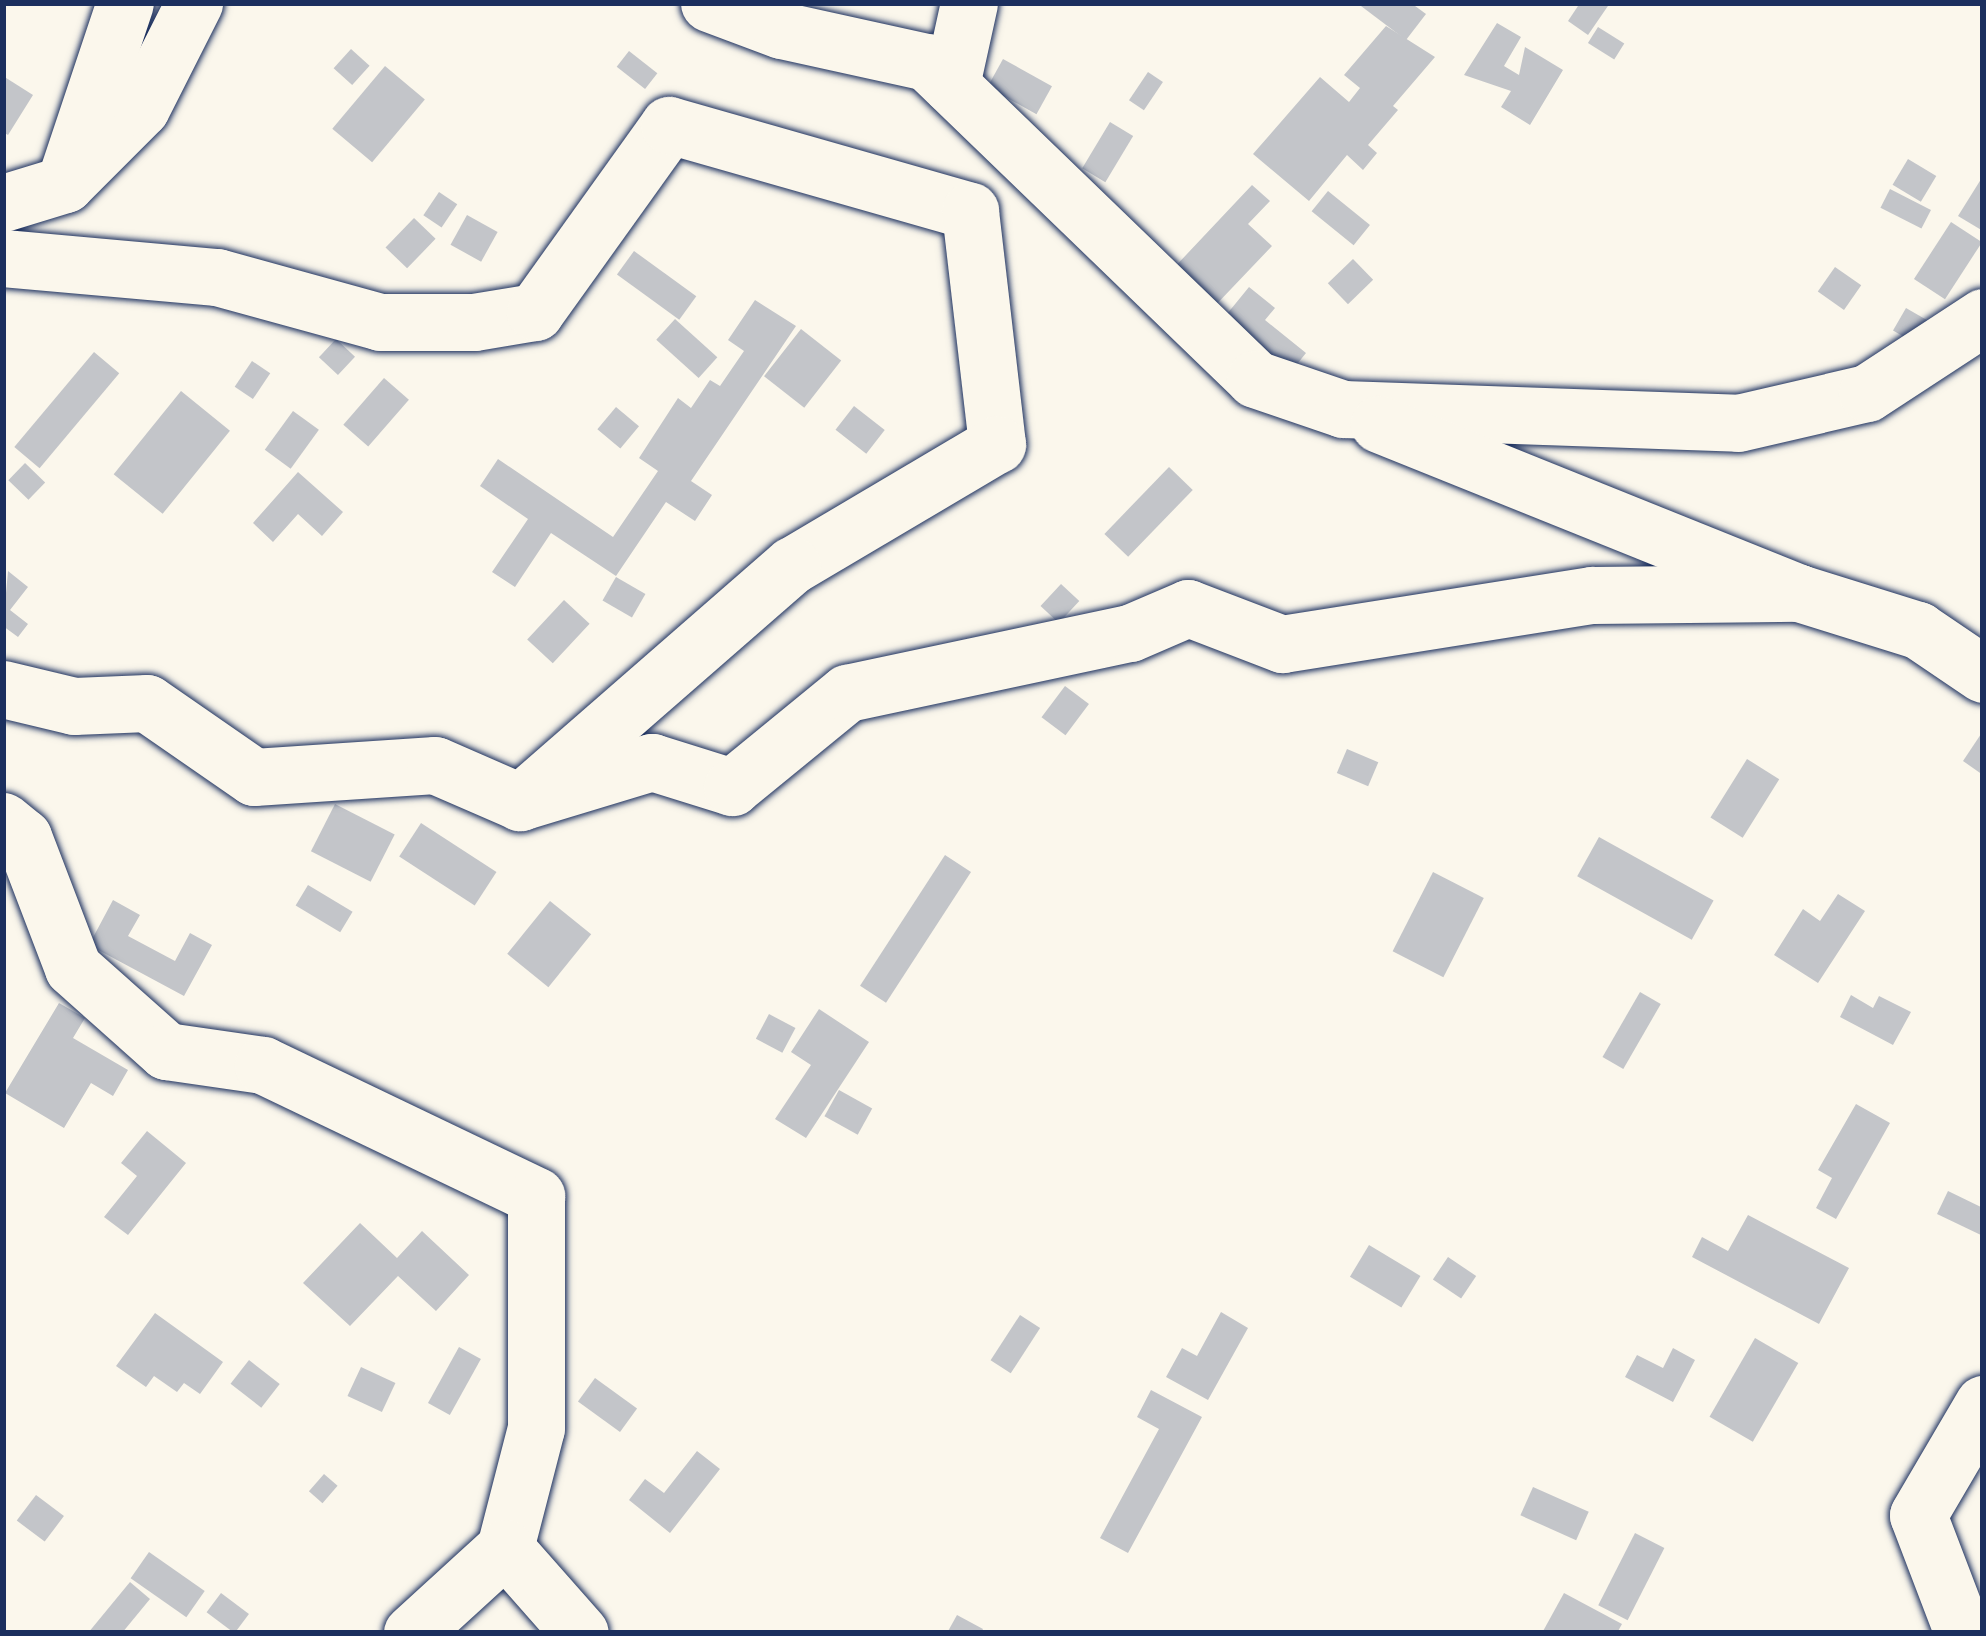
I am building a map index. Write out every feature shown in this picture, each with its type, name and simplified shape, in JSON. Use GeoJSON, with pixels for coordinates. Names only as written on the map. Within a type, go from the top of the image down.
{"type":"FeatureCollection","features":[{"type":"Feature","properties":{"kind":"street"},"geometry":{"type":"LineString","coordinates":[[65,184],[125,3]]}},
{"type":"Feature","properties":{"kind":"street"},"geometry":{"type":"LineString","coordinates":[[3,203],[65,184],[141,108],[194,3]]}},
{"type":"Feature","properties":{"kind":"street"},"geometry":{"type":"LineString","coordinates":[[709,3],[781,30],[927,62],[1255,379],[1343,409],[1799,593],[1918,630],[1983,674]]}},
{"type":"Feature","properties":{"kind":"street"},"geometry":{"type":"LineString","coordinates":[[951,85],[969,3]]}},
{"type":"Feature","properties":{"kind":"street"},"geometry":{"type":"LineString","coordinates":[[3,258],[217,277],[380,322],[474,322],[535,312],[669,125],[970,211],[997,444],[792,565],[520,802]]}},
{"type":"Feature","properties":{"kind":"street"},"geometry":{"type":"LineString","coordinates":[[1343,409],[1738,423],[1867,393],[1983,317]]}},
{"type":"Feature","properties":{"kind":"street"},"geometry":{"type":"LineString","coordinates":[[3,689],[74,706],[147,703],[254,777],[435,765],[520,802],[652,762],[732,787],[847,693],[1130,633],[1188,608],[1282,644],[1592,595],[1799,593]]}},
{"type":"Feature","properties":{"kind":"street"},"geometry":{"type":"LineString","coordinates":[[3,820],[23,837],[73,968],[166,1052],[263,1065],[536,1196],[536,1428],[505,1548],[412,1633]]}},
{"type":"Feature","properties":{"kind":"street"},"geometry":{"type":"LineString","coordinates":[[1963,1633],[1918,1515],[1983,1404]]}},
{"type":"Feature","properties":{"kind":"street"},"geometry":{"type":"LineString","coordinates":[[505,1548],[580,1633]]}},
{"type":"Feature","properties":{"kind":"building"},"geometry":{"type":"Polygon","coordinates":[[[1357,3],[1411,3],[1426,14],[1406,40],[1357,3]]]}},
{"type":"Feature","properties":{"kind":"building"},"geometry":{"type":"Polygon","coordinates":[[[1580,3],[1610,3],[1588,35],[1568,21],[1580,3]]]}},
{"type":"Feature","properties":{"kind":"building"},"geometry":{"type":"Polygon","coordinates":[[[1497,23],[1521,37],[1504,66],[1519,75],[1525,47],[1563,70],[1530,125],[1501,107],[1511,91],[1464,75],[1497,23]]]}},
{"type":"Feature","properties":{"kind":"building"},"geometry":{"type":"Polygon","coordinates":[[[1386,26],[1435,57],[1393,106],[1398,110],[1368,145],[1377,153],[1363,170],[1347,155],[1309,201],[1253,154],[1320,77],[1349,102],[1360,88],[1344,75],[1386,26]]]}},
{"type":"Feature","properties":{"kind":"building"},"geometry":{"type":"Polygon","coordinates":[[[1598,27],[1624,43],[1614,60],[1588,43],[1598,27]]]}},
{"type":"Feature","properties":{"kind":"building"},"geometry":{"type":"Polygon","coordinates":[[[351,49],[370,66],[352,85],[334,68],[351,49]]]}},
{"type":"Feature","properties":{"kind":"building"},"geometry":{"type":"Polygon","coordinates":[[[629,51],[657,73],[645,89],[617,67],[629,51]]]}},
{"type":"Feature","properties":{"kind":"building"},"geometry":{"type":"Polygon","coordinates":[[[1003,59],[1052,86],[1036,114],[987,87],[1003,59]]]}},
{"type":"Feature","properties":{"kind":"building"},"geometry":{"type":"Polygon","coordinates":[[[385,66],[425,99],[372,162],[332,129],[385,66]]]}},
{"type":"Feature","properties":{"kind":"building"},"geometry":{"type":"Polygon","coordinates":[[[1148,72],[1163,82],[1144,110],[1129,100],[1148,72]]]}},
{"type":"Feature","properties":{"kind":"building"},"geometry":{"type":"Polygon","coordinates":[[[3,76],[33,95],[8,135],[3,132],[3,76]]]}},
{"type":"Feature","properties":{"kind":"building"},"geometry":{"type":"Polygon","coordinates":[[[1110,122],[1133,136],[1105,182],[1082,168],[1110,122]]]}},
{"type":"Feature","properties":{"kind":"building"},"geometry":{"type":"Polygon","coordinates":[[[1908,159],[1936,176],[1921,202],[1893,185],[1908,159]]]}},
{"type":"Feature","properties":{"kind":"building"},"geometry":{"type":"Polygon","coordinates":[[[1983,176],[1983,231],[1958,216],[1983,176]]]}},
{"type":"Feature","properties":{"kind":"building"},"geometry":{"type":"Polygon","coordinates":[[[1252,185],[1270,201],[1248,224],[1272,246],[1211,310],[1170,272],[1252,185]]]}},
{"type":"Feature","properties":{"kind":"building"},"geometry":{"type":"Polygon","coordinates":[[[1890,189],[1931,210],[1921,229],[1880,208],[1890,189]]]}},
{"type":"Feature","properties":{"kind":"building"},"geometry":{"type":"Polygon","coordinates":[[[1328,191],[1370,225],[1354,245],[1312,211],[1328,191]]]}},
{"type":"Feature","properties":{"kind":"building"},"geometry":{"type":"Polygon","coordinates":[[[439,192],[457,204],[442,228],[423,215],[439,192]]]}},
{"type":"Feature","properties":{"kind":"building"},"geometry":{"type":"Polygon","coordinates":[[[467,215],[498,232],[481,262],[451,245],[467,215]]]}},
{"type":"Feature","properties":{"kind":"building"},"geometry":{"type":"Polygon","coordinates":[[[414,218],[436,239],[407,268],[386,247],[414,218]]]}},
{"type":"Feature","properties":{"kind":"building"},"geometry":{"type":"Polygon","coordinates":[[[1951,222],[1982,242],[1945,299],[1914,279],[1951,222]]]}},
{"type":"Feature","properties":{"kind":"building"},"geometry":{"type":"Polygon","coordinates":[[[634,251],[696,296],[679,320],[617,274],[634,251]]]}},
{"type":"Feature","properties":{"kind":"building"},"geometry":{"type":"Polygon","coordinates":[[[1353,259],[1373,280],[1348,304],[1328,283],[1353,259]]]}},
{"type":"Feature","properties":{"kind":"building"},"geometry":{"type":"Polygon","coordinates":[[[1835,267],[1861,285],[1844,310],[1818,292],[1835,267]]]}},
{"type":"Feature","properties":{"kind":"building"},"geometry":{"type":"Polygon","coordinates":[[[1249,287],[1275,308],[1265,320],[1306,353],[1285,379],[1218,325],[1249,287]]]}},
{"type":"Feature","properties":{"kind":"building"},"geometry":{"type":"Polygon","coordinates":[[[755,300],[796,326],[691,481],[712,495],[695,521],[666,502],[616,576],[551,533],[515,587],[492,572],[528,519],[480,486],[498,459],[613,537],[658,471],[639,458],[678,398],[691,408],[710,380],[720,386],[744,351],[728,340],[755,300]]]}},
{"type":"Feature","properties":{"kind":"building"},"geometry":{"type":"Polygon","coordinates":[[[1906,308],[1932,323],[1919,346],[1893,331],[1906,308]]]}},
{"type":"Feature","properties":{"kind":"building"},"geometry":{"type":"Polygon","coordinates":[[[675,319],[717,357],[699,378],[656,340],[675,319]]]}},
{"type":"Feature","properties":{"kind":"building"},"geometry":{"type":"Polygon","coordinates":[[[801,329],[841,360],[804,408],[764,376],[801,329]]]}},
{"type":"Feature","properties":{"kind":"building"},"geometry":{"type":"Polygon","coordinates":[[[336,339],[355,357],[338,375],[319,357],[336,339]]]}},
{"type":"Feature","properties":{"kind":"building"},"geometry":{"type":"Polygon","coordinates":[[[94,352],[119,373],[40,468],[14,447],[94,352]]]}},
{"type":"Feature","properties":{"kind":"building"},"geometry":{"type":"Polygon","coordinates":[[[252,361],[270,373],[253,399],[235,387],[252,361]]]}},
{"type":"Feature","properties":{"kind":"building"},"geometry":{"type":"Polygon","coordinates":[[[384,378],[409,400],[368,446],[343,425],[384,378]]]}},
{"type":"Feature","properties":{"kind":"building"},"geometry":{"type":"Polygon","coordinates":[[[181,391],[230,431],[163,514],[114,474],[181,391]]]}},
{"type":"Feature","properties":{"kind":"building"},"geometry":{"type":"Polygon","coordinates":[[[854,406],[885,430],[866,454],[836,430],[854,406]]]}},
{"type":"Feature","properties":{"kind":"building"},"geometry":{"type":"Polygon","coordinates":[[[616,407],[639,426],[620,448],[597,429],[616,407]]]}},
{"type":"Feature","properties":{"kind":"building"},"geometry":{"type":"Polygon","coordinates":[[[293,411],[319,430],[291,469],[265,450],[293,411]]]}},
{"type":"Feature","properties":{"kind":"building"},"geometry":{"type":"Polygon","coordinates":[[[25,463],[45,482],[28,500],[8,480],[25,463]]]}},
{"type":"Feature","properties":{"kind":"building"},"geometry":{"type":"Polygon","coordinates":[[[1169,467],[1193,490],[1128,557],[1104,534],[1169,467]]]}},
{"type":"Feature","properties":{"kind":"building"},"geometry":{"type":"Polygon","coordinates":[[[298,472],[343,512],[322,536],[298,514],[273,542],[253,523],[298,472]]]}},
{"type":"Feature","properties":{"kind":"building"},"geometry":{"type":"Polygon","coordinates":[[[8,571],[28,587],[10,610],[28,624],[18,637],[3,626],[8,571]]]}},
{"type":"Feature","properties":{"kind":"building"},"geometry":{"type":"Polygon","coordinates":[[[616,577],[645,594],[632,617],[602,600],[616,577]]]}},
{"type":"Feature","properties":{"kind":"building"},"geometry":{"type":"Polygon","coordinates":[[[1061,584],[1079,601],[1059,623],[1041,606],[1061,584]]]}},
{"type":"Feature","properties":{"kind":"building"},"geometry":{"type":"Polygon","coordinates":[[[564,600],[590,624],[553,663],[527,639],[564,600]]]}},
{"type":"Feature","properties":{"kind":"building"},"geometry":{"type":"Polygon","coordinates":[[[1065,686],[1089,704],[1065,735],[1042,717],[1065,686]]]}},
{"type":"Feature","properties":{"kind":"building"},"geometry":{"type":"Polygon","coordinates":[[[1983,731],[1983,775],[1963,761],[1983,731]]]}},
{"type":"Feature","properties":{"kind":"building"},"geometry":{"type":"Polygon","coordinates":[[[1347,749],[1378,762],[1368,786],[1337,773],[1347,749]]]}},
{"type":"Feature","properties":{"kind":"building"},"geometry":{"type":"Polygon","coordinates":[[[1747,759],[1779,779],[1743,838],[1710,818],[1747,759]]]}},
{"type":"Feature","properties":{"kind":"building"},"geometry":{"type":"Polygon","coordinates":[[[335,804],[395,834],[371,882],[311,851],[335,804]]]}},
{"type":"Feature","properties":{"kind":"building"},"geometry":{"type":"Polygon","coordinates":[[[421,823],[496,872],[475,906],[399,857],[421,823]]]}},
{"type":"Feature","properties":{"kind":"building"},"geometry":{"type":"Polygon","coordinates":[[[1599,837],[1714,901],[1692,940],[1577,876],[1599,837]]]}},
{"type":"Feature","properties":{"kind":"building"},"geometry":{"type":"Polygon","coordinates":[[[945,855],[971,872],[886,1003],[860,986],[945,855]]]}},
{"type":"Feature","properties":{"kind":"building"},"geometry":{"type":"Polygon","coordinates":[[[1433,872],[1484,898],[1443,977],[1393,951],[1433,872]]]}},
{"type":"Feature","properties":{"kind":"building"},"geometry":{"type":"Polygon","coordinates":[[[308,885],[353,912],[340,932],[296,906],[308,885]]]}},
{"type":"Feature","properties":{"kind":"building"},"geometry":{"type":"Polygon","coordinates":[[[1838,894],[1865,911],[1818,983],[1774,955],[1803,909],[1820,921],[1838,894]]]}},
{"type":"Feature","properties":{"kind":"building"},"geometry":{"type":"Polygon","coordinates":[[[113,900],[140,915],[128,936],[175,961],[190,933],[212,945],[184,996],[89,945],[113,900]]]}},
{"type":"Feature","properties":{"kind":"building"},"geometry":{"type":"Polygon","coordinates":[[[550,901],[591,934],[548,987],[507,954],[550,901]]]}},
{"type":"Feature","properties":{"kind":"building"},"geometry":{"type":"Polygon","coordinates":[[[1640,992],[1661,1004],[1623,1069],[1602,1057],[1640,992]]]}},
{"type":"Feature","properties":{"kind":"building"},"geometry":{"type":"Polygon","coordinates":[[[1851,995],[1873,1008],[1879,996],[1911,1012],[1893,1045],[1840,1017],[1851,995]]]}},
{"type":"Feature","properties":{"kind":"building"},"geometry":{"type":"Polygon","coordinates":[[[59,1003],[85,1018],[73,1038],[128,1070],[113,1096],[91,1083],[64,1128],[5,1093],[59,1003]]]}},
{"type":"Feature","properties":{"kind":"building"},"geometry":{"type":"Polygon","coordinates":[[[819,1009],[869,1042],[806,1138],[775,1119],[811,1065],[791,1052],[819,1009]]]}},
{"type":"Feature","properties":{"kind":"building"},"geometry":{"type":"Polygon","coordinates":[[[769,1014],[795,1028],[782,1053],[756,1039],[769,1014]]]}},
{"type":"Feature","properties":{"kind":"building"},"geometry":{"type":"Polygon","coordinates":[[[839,1090],[872,1108],[858,1135],[824,1116],[839,1090]]]}},
{"type":"Feature","properties":{"kind":"building"},"geometry":{"type":"Polygon","coordinates":[[[1856,1104],[1890,1123],[1836,1219],[1816,1208],[1832,1178],[1818,1170],[1856,1104]]]}},
{"type":"Feature","properties":{"kind":"building"},"geometry":{"type":"Polygon","coordinates":[[[147,1131],[186,1163],[128,1235],[104,1217],[137,1176],[121,1163],[147,1131]]]}},
{"type":"Feature","properties":{"kind":"building"},"geometry":{"type":"Polygon","coordinates":[[[1948,1191],[1983,1208],[1983,1236],[1937,1214],[1948,1191]]]}},
{"type":"Feature","properties":{"kind":"building"},"geometry":{"type":"Polygon","coordinates":[[[1748,1215],[1849,1268],[1819,1324],[1692,1257],[1702,1237],[1728,1251],[1748,1215]]]}},
{"type":"Feature","properties":{"kind":"building"},"geometry":{"type":"Polygon","coordinates":[[[360,1223],[397,1258],[422,1231],[469,1275],[436,1311],[398,1276],[350,1326],[303,1283],[360,1223]]]}},
{"type":"Feature","properties":{"kind":"building"},"geometry":{"type":"Polygon","coordinates":[[[1369,1245],[1420,1276],[1401,1308],[1350,1277],[1369,1245]]]}},
{"type":"Feature","properties":{"kind":"building"},"geometry":{"type":"Polygon","coordinates":[[[1448,1257],[1476,1276],[1461,1298],[1433,1279],[1448,1257]]]}},
{"type":"Feature","properties":{"kind":"building"},"geometry":{"type":"Polygon","coordinates":[[[1221,1312],[1248,1328],[1208,1400],[1166,1377],[1182,1348],[1197,1356],[1221,1312]]]}},
{"type":"Feature","properties":{"kind":"building"},"geometry":{"type":"Polygon","coordinates":[[[155,1313],[223,1362],[200,1394],[184,1383],[177,1392],[154,1376],[146,1387],[116,1366],[155,1313]]]}},
{"type":"Feature","properties":{"kind":"building"},"geometry":{"type":"Polygon","coordinates":[[[1020,1315],[1040,1328],[1011,1373],[991,1360],[1020,1315]]]}},
{"type":"Feature","properties":{"kind":"building"},"geometry":{"type":"Polygon","coordinates":[[[1755,1338],[1798,1363],[1753,1442],[1710,1417],[1755,1338]]]}},
{"type":"Feature","properties":{"kind":"building"},"geometry":{"type":"Polygon","coordinates":[[[459,1347],[481,1359],[450,1415],[428,1403],[459,1347]]]}},
{"type":"Feature","properties":{"kind":"building"},"geometry":{"type":"Polygon","coordinates":[[[1673,1348],[1695,1360],[1673,1402],[1625,1377],[1637,1355],[1663,1368],[1673,1348]]]}},
{"type":"Feature","properties":{"kind":"building"},"geometry":{"type":"Polygon","coordinates":[[[249,1360],[280,1384],[261,1408],[231,1384],[249,1360]]]}},
{"type":"Feature","properties":{"kind":"building"},"geometry":{"type":"Polygon","coordinates":[[[361,1367],[395,1383],[382,1412],[347,1396],[361,1367]]]}},
{"type":"Feature","properties":{"kind":"building"},"geometry":{"type":"Polygon","coordinates":[[[595,1378],[637,1409],[620,1432],[578,1401],[595,1378]]]}},
{"type":"Feature","properties":{"kind":"building"},"geometry":{"type":"Polygon","coordinates":[[[1151,1390],[1202,1417],[1128,1553],[1100,1538],[1159,1429],[1137,1417],[1151,1390]]]}},
{"type":"Feature","properties":{"kind":"building"},"geometry":{"type":"Polygon","coordinates":[[[697,1451],[720,1469],[670,1533],[629,1500],[645,1479],[664,1493],[697,1451]]]}},
{"type":"Feature","properties":{"kind":"building"},"geometry":{"type":"Polygon","coordinates":[[[324,1474],[338,1486],[322,1503],[309,1491],[324,1474]]]}},
{"type":"Feature","properties":{"kind":"building"},"geometry":{"type":"Polygon","coordinates":[[[1533,1487],[1589,1512],[1576,1540],[1520,1515],[1533,1487]]]}},
{"type":"Feature","properties":{"kind":"building"},"geometry":{"type":"Polygon","coordinates":[[[36,1495],[64,1516],[45,1542],[17,1521],[36,1495]]]}},
{"type":"Feature","properties":{"kind":"building"},"geometry":{"type":"Polygon","coordinates":[[[1635,1533],[1664,1548],[1628,1620],[1598,1605],[1635,1533]]]}},
{"type":"Feature","properties":{"kind":"building"},"geometry":{"type":"Polygon","coordinates":[[[149,1552],[205,1591],[186,1617],[131,1578],[149,1552]]]}},
{"type":"Feature","properties":{"kind":"building"},"geometry":{"type":"Polygon","coordinates":[[[130,1582],[150,1599],[122,1633],[88,1633],[130,1582]]]}},
{"type":"Feature","properties":{"kind":"building"},"geometry":{"type":"Polygon","coordinates":[[[221,1593],[249,1614],[234,1633],[207,1612],[221,1593]]]}},
{"type":"Feature","properties":{"kind":"building"},"geometry":{"type":"Polygon","coordinates":[[[1564,1593],[1622,1624],[1617,1633],[1542,1633],[1564,1593]]]}},
{"type":"Feature","properties":{"kind":"building"},"geometry":{"type":"Polygon","coordinates":[[[957,1615],[983,1629],[981,1633],[947,1633],[957,1615]]]}}]}
